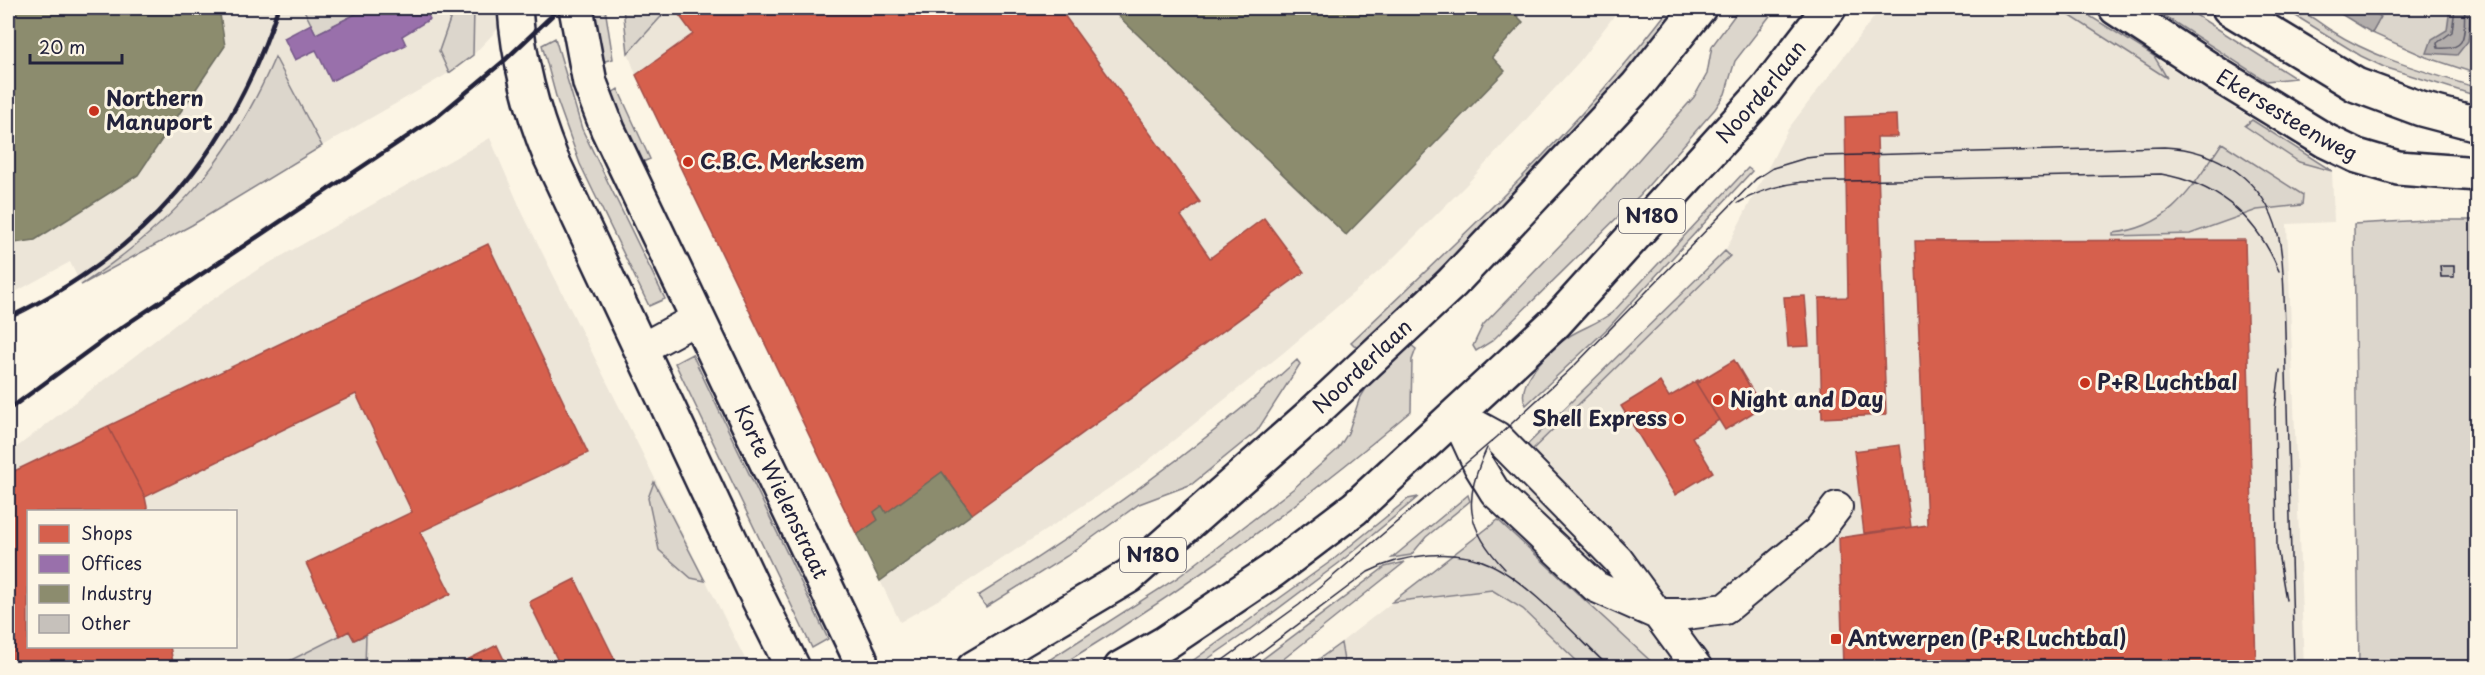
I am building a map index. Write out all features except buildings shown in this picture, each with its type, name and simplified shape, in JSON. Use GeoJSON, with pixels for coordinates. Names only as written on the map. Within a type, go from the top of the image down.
{"type":"FeatureCollection","features":[{"type":"Feature","properties":{"kind":"main road"},"geometry":{"type":"LineString","coordinates":[[514,8],[520,46],[543,138],[793,668]]}},
{"type":"Feature","properties":{"kind":"main road","name":"Korte Wielenstraat"},"geometry":{"type":"LineString","coordinates":[[576,8],[590,83],[598,105],[860,657],[860,668]]}},
{"type":"Feature","properties":{"kind":"main road","name":"Noorderlaan"},"geometry":{"type":"LineString","coordinates":[[974,668],[1129,576],[1311,415],[1452,283],[1637,86],[1699,8]]}},
{"type":"Feature","properties":{"kind":"main road","name":"Ekersesteenweg"},"geometry":{"type":"LineString","coordinates":[[2116,8],[2217,75],[2326,141],[2357,156],[2398,168],[2478,174]]}},
{"type":"Feature","properties":{"kind":"main road"},"geometry":{"type":"LineString","coordinates":[[2229,8],[2356,86],[2421,109],[2478,124]]}},
{"type":"Feature","properties":{"kind":"main road","name":"Noorderlaan"},"geometry":{"type":"LineString","coordinates":[[1120,668],[1165,643],[1253,584],[1346,515],[1555,323],[1766,90],[1831,11]]}},
{"type":"Feature","properties":{"kind":"street"},"geometry":{"type":"LineString","coordinates":[[641,349],[698,318]]}},
{"type":"Feature","properties":{"kind":"street"},"geometry":{"type":"LineString","coordinates":[[1455,414],[1479,466],[1495,492],[1596,587],[1657,614],[1686,614],[1725,609],[1818,532],[1837,507]]}},
{"type":"Feature","properties":{"kind":"street"},"geometry":{"type":"LineString","coordinates":[[1455,414],[1497,437],[1618,560],[1697,668]]}},
{"type":"Feature","properties":{"kind":"shaded area"},"geometry":{"type":"Polygon","coordinates":[[[8,8],[518,8],[473,55],[449,73],[322,146],[192,225],[81,285],[70,262],[8,296],[8,8]]]}},
{"type":"Feature","properties":{"kind":"shaded area"},"geometry":{"type":"Polygon","coordinates":[[[303,8],[353,8],[356,14],[316,34],[303,8]]]}},
{"type":"Feature","properties":{"kind":"shaded area"},"geometry":{"type":"Polygon","coordinates":[[[454,8],[474,8],[473,55],[449,73],[439,51],[454,8]]]}},
{"type":"Feature","properties":{"kind":"shaded area"},"geometry":{"type":"Polygon","coordinates":[[[593,8],[605,8],[613,59],[601,62],[593,8]]]}},
{"type":"Feature","properties":{"kind":"shaded area"},"geometry":{"type":"Polygon","coordinates":[[[623,8],[1620,8],[1579,62],[1466,185],[1385,266],[1283,353],[1135,471],[955,590],[900,622],[636,75],[628,53],[623,8]]]}},
{"type":"Feature","properties":{"kind":"shaded area"},"geometry":{"type":"Polygon","coordinates":[[[623,8],[669,8],[628,53],[623,8]]]}},
{"type":"Feature","properties":{"kind":"shaded area"},"geometry":{"type":"Polygon","coordinates":[[[1670,8],[1680,8],[1644,54],[1566,142],[1484,226],[1357,348],[1351,342],[1477,222],[1558,140],[1670,8]]]}},
{"type":"Feature","properties":{"kind":"shaded area"},"geometry":{"type":"Polygon","coordinates":[[[1740,8],[1776,8],[1735,61],[1725,94],[1715,109],[1640,195],[1492,341],[1476,351],[1473,346],[1483,325],[1596,208],[1694,97],[1707,74],[1712,46],[1740,8]]]}},
{"type":"Feature","properties":{"kind":"shaded area"},"geometry":{"type":"Polygon","coordinates":[[[1881,8],[2077,8],[2332,171],[2334,222],[2287,224],[2304,667],[1308,668],[1498,520],[1549,464],[1527,445],[1725,251],[1788,129],[1881,8]]]}},
{"type":"Feature","properties":{"kind":"shaded area"},"geometry":{"type":"Polygon","coordinates":[[[2058,8],[2077,8],[2154,56],[2167,78],[2058,8]]]}},
{"type":"Feature","properties":{"kind":"shaded area"},"geometry":{"type":"Polygon","coordinates":[[[2152,8],[2185,8],[2295,78],[2266,81],[2152,8]]]}},
{"type":"Feature","properties":{"kind":"shaded area"},"geometry":{"type":"Polygon","coordinates":[[[2283,8],[2303,12],[2349,41],[2384,57],[2477,88],[2477,96],[2384,67],[2361,56],[2283,8]]]}},
{"type":"Feature","properties":{"kind":"shaded area"},"geometry":{"type":"Polygon","coordinates":[[[2351,8],[2477,8],[2477,74],[2426,57],[2372,33],[2377,24],[2351,8]]]}},
{"type":"Feature","properties":{"kind":"shaded area"},"geometry":{"type":"Polygon","coordinates":[[[555,38],[582,129],[665,299],[649,306],[580,164],[557,100],[542,45],[555,38]]]}},
{"type":"Feature","properties":{"kind":"shaded area"},"geometry":{"type":"Polygon","coordinates":[[[275,57],[322,146],[192,225],[81,285],[144,238],[172,213],[196,186],[219,158],[239,127],[258,94],[275,57]]]}},
{"type":"Feature","properties":{"kind":"shaded area"},"geometry":{"type":"Polygon","coordinates":[[[618,89],[650,159],[640,163],[612,93],[618,89]]]}},
{"type":"Feature","properties":{"kind":"shaded area"},"geometry":{"type":"Polygon","coordinates":[[[2252,120],[2332,171],[2299,162],[2245,126],[2252,120]]]}},
{"type":"Feature","properties":{"kind":"shaded area"},"geometry":{"type":"Polygon","coordinates":[[[490,138],[522,212],[749,667],[8,667],[8,454],[180,321],[257,270],[490,138]]]}},
{"type":"Feature","properties":{"kind":"shaded area"},"geometry":{"type":"Polygon","coordinates":[[[2222,143],[2303,195],[2302,205],[2257,210],[2190,234],[2113,236],[2113,233],[2151,223],[2178,203],[2222,143]]]}},
{"type":"Feature","properties":{"kind":"shaded area"},"geometry":{"type":"Polygon","coordinates":[[[1748,168],[1752,171],[1608,328],[1526,405],[1525,386],[1546,356],[1571,335],[1613,312],[1748,168]]]}},
{"type":"Feature","properties":{"kind":"shaded area"},"geometry":{"type":"Polygon","coordinates":[[[2477,220],[2477,667],[2359,667],[2354,224],[2477,220]]]}},
{"type":"Feature","properties":{"kind":"shaded area"},"geometry":{"type":"Polygon","coordinates":[[[1725,251],[1730,256],[1532,450],[1527,445],[1725,251]]]}},
{"type":"Feature","properties":{"kind":"shaded area"},"geometry":{"type":"Polygon","coordinates":[[[1411,345],[1416,349],[1412,360],[1411,411],[1283,514],[1195,578],[1058,667],[1038,667],[1177,578],[1293,489],[1338,449],[1348,433],[1359,400],[1368,385],[1411,345]]]}},
{"type":"Feature","properties":{"kind":"shaded area"},"geometry":{"type":"Polygon","coordinates":[[[692,354],[828,639],[812,648],[675,363],[692,354]]]}},
{"type":"Feature","properties":{"kind":"shaded area"},"geometry":{"type":"Polygon","coordinates":[[[1297,360],[1300,364],[1257,431],[1192,484],[1139,504],[1067,556],[986,607],[978,596],[1102,514],[1183,456],[1297,360]]]}},
{"type":"Feature","properties":{"kind":"shaded area"},"geometry":{"type":"Polygon","coordinates":[[[654,482],[705,581],[691,578],[659,550],[648,498],[654,482]]]}},
{"type":"Feature","properties":{"kind":"shaded area"},"geometry":{"type":"Polygon","coordinates":[[[1468,495],[1470,501],[1426,537],[1411,555],[1392,558],[1468,495]]]}},
{"type":"Feature","properties":{"kind":"shaded area"},"geometry":{"type":"Polygon","coordinates":[[[1418,497],[1339,563],[1251,629],[1196,667],[1184,667],[1334,559],[1408,499],[1418,497]]]}},
{"type":"Feature","properties":{"kind":"shaded area"},"geometry":{"type":"Polygon","coordinates":[[[1498,520],[1657,667],[1583,667],[1523,609],[1492,590],[1392,602],[1498,520]]]}},
{"type":"Feature","properties":{"kind":"shaded area"},"geometry":{"type":"Polygon","coordinates":[[[1405,562],[1281,661],[1272,667],[1252,667],[1385,567],[1405,562]]]}},
{"type":"Feature","properties":{"kind":"shaded area"},"geometry":{"type":"Polygon","coordinates":[[[349,631],[354,640],[366,635],[365,667],[292,667],[289,661],[349,631]]]}},
{"type":"Feature","properties":{"kind":"shaded area"},"geometry":{"type":"Polygon","coordinates":[[[1341,643],[1345,667],[1308,667],[1341,643]]]}},
{"type":"Feature","properties":{"kind":"water"},"geometry":{"type":"Polygon","coordinates":[[[2331,8],[2367,8],[2381,17],[2372,33],[2331,8]]]}},
{"type":"Feature","properties":{"kind":"water"},"geometry":{"type":"Polygon","coordinates":[[[2450,8],[2471,8],[2468,41],[2457,55],[2427,53],[2432,39],[2447,30],[2450,8]]]}},
{"type":"Feature","properties":{"kind":"tram line"},"geometry":{"type":"LineString","coordinates":[[1212,668],[1299,605],[1497,437],[1575,365],[1756,179],[1773,168],[1806,158],[1824,156],[2164,147],[2202,154],[2236,171],[2262,198],[2272,215],[2278,234],[2284,294],[2294,668]]}},
{"type":"Feature","properties":{"kind":"tram line"},"geometry":{"type":"LineString","coordinates":[[1738,203],[1769,189],[1802,182],[2161,174],[2200,186],[2233,206],[2259,235],[2279,271]]}},
{"type":"Feature","properties":{"kind":"tram line"},"geometry":{"type":"LineString","coordinates":[[2280,370],[2275,409],[2277,547],[2286,600]]}},
{"type":"Feature","properties":{"kind":"tram line"},"geometry":{"type":"LineString","coordinates":[[1487,448],[1474,483],[1472,512],[1475,526],[1482,540],[1505,569]]}},
{"type":"Feature","properties":{"kind":"tram line"},"geometry":{"type":"LineString","coordinates":[[1240,668],[1368,572],[1397,561],[1429,555],[1477,559],[1506,573],[1553,612],[1610,668]]}},
{"type":"Feature","properties":{"kind":"railway"},"geometry":{"type":"LineString","coordinates":[[8,318],[57,292],[101,262],[141,229],[177,193],[208,152],[235,108],[259,60],[278,8]]}},
{"type":"Feature","properties":{"kind":"railway"},"geometry":{"type":"LineString","coordinates":[[8,410],[106,338],[438,116],[505,60],[560,8]]}},
{"type":"Feature","properties":{"kind":"place","name":"Northern Manuport"},"geometry":{"type":"Point","coordinates":[94,111]}},
{"type":"Feature","properties":{"kind":"place","name":"C.B.C. Merksem"},"geometry":{"type":"Point","coordinates":[688,162]}},
{"type":"Feature","properties":{"kind":"place","name":"P+R Luchtbal"},"geometry":{"type":"Point","coordinates":[2085,383]}},
{"type":"Feature","properties":{"kind":"place","name":"Night and Day"},"geometry":{"type":"Point","coordinates":[1718,400]}},
{"type":"Feature","properties":{"kind":"place","name":"Shell Express"},"geometry":{"type":"Point","coordinates":[1679,419]}},
{"type":"Feature","properties":{"kind":"place","name":"Antwerpen (P+R Luchtbal)"},"geometry":{"type":"Point","coordinates":[1836,639]}}]}
